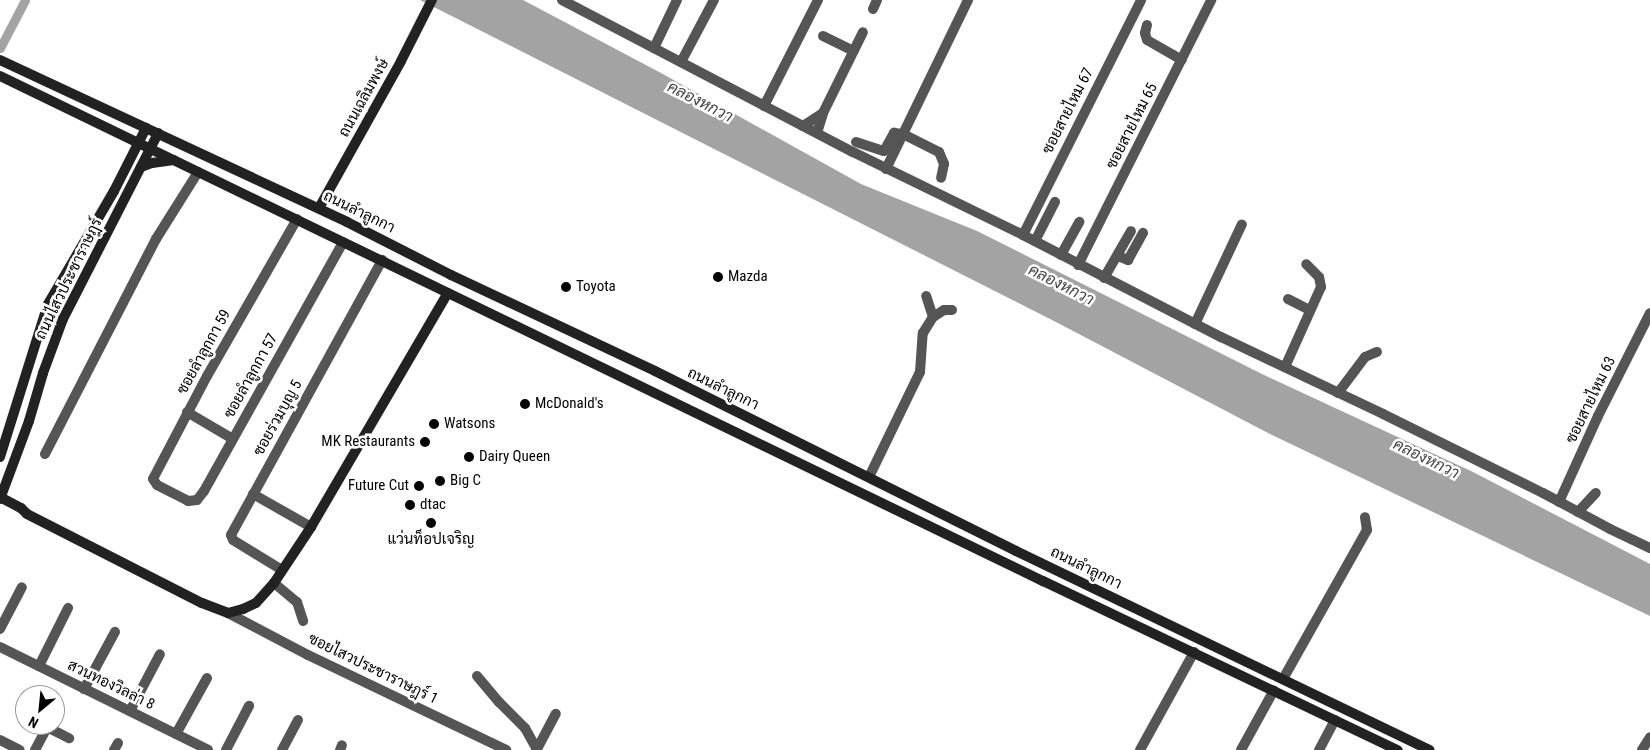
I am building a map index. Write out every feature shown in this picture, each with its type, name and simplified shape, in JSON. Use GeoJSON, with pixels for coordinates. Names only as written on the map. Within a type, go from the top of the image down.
{"type":"FeatureCollection","features":[{"type":"Feature","properties":{"kind":"main road","name":"ถนนเฉลิมพงษ์"},"geometry":{"type":"LineString","coordinates":[[318,208],[402,61],[432,0]]}},
{"type":"Feature","properties":{"kind":"main road","name":"ถนนลำลูกกา"},"geometry":{"type":"LineString","coordinates":[[0,60],[318,208],[451,275],[655,371],[1016,551],[1430,750]]}},
{"type":"Feature","properties":{"kind":"main road","name":"ถนนลำลูกกา"},"geometry":{"type":"LineString","coordinates":[[0,76],[1398,750]]}},
{"type":"Feature","properties":{"kind":"main road","name":"ถนนไสวประชาราษฎร์"},"geometry":{"type":"LineString","coordinates":[[0,457],[48,304],[146,128]]}},
{"type":"Feature","properties":{"kind":"main road","name":"ถนนไสวประชาราษฎร์"},"geometry":{"type":"LineString","coordinates":[[0,498],[30,421],[43,373],[63,319],[158,133]]}},
{"type":"Feature","properties":{"kind":"main road"},"geometry":{"type":"LineString","coordinates":[[125,137],[131,158]]}},
{"type":"Feature","properties":{"kind":"main road"},"geometry":{"type":"LineString","coordinates":[[142,167],[152,163],[174,160]]}},
{"type":"Feature","properties":{"kind":"main road"},"geometry":{"type":"LineString","coordinates":[[228,613],[256,603],[274,583],[311,527],[448,293]]}},
{"type":"Feature","properties":{"kind":"main road"},"geometry":{"type":"LineString","coordinates":[[0,498],[21,508],[27,514]]}},
{"type":"Feature","properties":{"kind":"main road"},"geometry":{"type":"LineString","coordinates":[[0,505],[19,513],[27,514]]}},
{"type":"Feature","properties":{"kind":"main road","name":"ซอยไสวประชาราษฎร์ 1"},"geometry":{"type":"LineString","coordinates":[[27,514],[202,603],[228,613]]}},
{"type":"Feature","properties":{"kind":"street"},"geometry":{"type":"LineString","coordinates":[[562,0],[886,169],[1023,235],[1195,324],[1650,548]]}},
{"type":"Feature","properties":{"kind":"street"},"geometry":{"type":"LineString","coordinates":[[654,48],[678,0]]}},
{"type":"Feature","properties":{"kind":"street"},"geometry":{"type":"LineString","coordinates":[[681,62],[714,0]]}},
{"type":"Feature","properties":{"kind":"street"},"geometry":{"type":"LineString","coordinates":[[764,106],[818,0]]}},
{"type":"Feature","properties":{"kind":"street"},"geometry":{"type":"LineString","coordinates":[[886,169],[968,0]]}},
{"type":"Feature","properties":{"kind":"street","name":"ซอยสายไหม 67"},"geometry":{"type":"LineString","coordinates":[[1023,235],[1141,0]]}},
{"type":"Feature","properties":{"kind":"street","name":"ซอยสายไหม 65"},"geometry":{"type":"LineString","coordinates":[[1078,265],[1211,0]]}},
{"type":"Feature","properties":{"kind":"street"},"geometry":{"type":"LineString","coordinates":[[1147,25],[1145,33],[1147,40],[1182,60]]}},
{"type":"Feature","properties":{"kind":"street"},"geometry":{"type":"LineString","coordinates":[[817,133],[823,113],[863,32]]}},
{"type":"Feature","properties":{"kind":"street"},"geometry":{"type":"LineString","coordinates":[[823,36],[854,51]]}},
{"type":"Feature","properties":{"kind":"street"},"geometry":{"type":"LineString","coordinates":[[803,126],[823,113]]}},
{"type":"Feature","properties":{"kind":"street"},"geometry":{"type":"LineString","coordinates":[[856,142],[884,151],[894,133],[903,134],[939,152],[944,164],[941,178]]}},
{"type":"Feature","properties":{"kind":"street"},"geometry":{"type":"LineString","coordinates":[[45,454],[156,239],[198,172]]}},
{"type":"Feature","properties":{"kind":"street"},"geometry":{"type":"LineString","coordinates":[[1035,241],[1055,202]]}},
{"type":"Feature","properties":{"kind":"street","name":"ซอยลำลูกกา 59"},"geometry":{"type":"LineString","coordinates":[[172,493],[157,485],[153,478],[187,412],[297,219]]}},
{"type":"Feature","properties":{"kind":"street"},"geometry":{"type":"LineString","coordinates":[[1061,255],[1079,222]]}},
{"type":"Feature","properties":{"kind":"street"},"geometry":{"type":"LineString","coordinates":[[1195,324],[1242,224]]}},
{"type":"Feature","properties":{"kind":"street"},"geometry":{"type":"LineString","coordinates":[[1104,278],[1131,231]]}},
{"type":"Feature","properties":{"kind":"street"},"geometry":{"type":"LineString","coordinates":[[1118,256],[1128,260],[1143,233]]}},
{"type":"Feature","properties":{"kind":"street","name":"ซอยลำลูกกา 57"},"geometry":{"type":"LineString","coordinates":[[172,493],[188,501],[197,500],[343,242]]}},
{"type":"Feature","properties":{"kind":"street","name":"ซอยร่วมบุญ 5"},"geometry":{"type":"LineString","coordinates":[[282,570],[231,538],[252,494],[382,260]]}},
{"type":"Feature","properties":{"kind":"street"},"geometry":{"type":"LineString","coordinates":[[1285,367],[1321,284],[1316,272],[1306,264]]}},
{"type":"Feature","properties":{"kind":"street"},"geometry":{"type":"LineString","coordinates":[[926,296],[932,317]]}},
{"type":"Feature","properties":{"kind":"street"},"geometry":{"type":"LineString","coordinates":[[1288,299],[1310,310]]}},
{"type":"Feature","properties":{"kind":"street"},"geometry":{"type":"LineString","coordinates":[[869,477],[920,372],[924,333],[932,317],[944,310],[952,310]]}},
{"type":"Feature","properties":{"kind":"street","name":"ซอยสายไหม 63"},"geometry":{"type":"LineString","coordinates":[[1559,502],[1598,416],[1650,313]]}},
{"type":"Feature","properties":{"kind":"street"},"geometry":{"type":"LineString","coordinates":[[1338,393],[1365,357],[1377,352]]}},
{"type":"Feature","properties":{"kind":"street"},"geometry":{"type":"LineString","coordinates":[[187,412],[233,439]]}},
{"type":"Feature","properties":{"kind":"street"},"geometry":{"type":"LineString","coordinates":[[1578,512],[1596,493]]}},
{"type":"Feature","properties":{"kind":"street"},"geometry":{"type":"LineString","coordinates":[[252,494],[311,527]]}},
{"type":"Feature","properties":{"kind":"street"},"geometry":{"type":"LineString","coordinates":[[1283,679],[1367,530],[1365,517]]}},
{"type":"Feature","properties":{"kind":"street"},"geometry":{"type":"LineString","coordinates":[[274,583],[297,602],[303,621]]}},
{"type":"Feature","properties":{"kind":"street"},"geometry":{"type":"LineString","coordinates":[[0,629],[22,588]]}},
{"type":"Feature","properties":{"kind":"street"},"geometry":{"type":"LineString","coordinates":[[39,666],[68,608]]}},
{"type":"Feature","properties":{"kind":"street","name":"ซอยไสวประชาราษฎร์ 1"},"geometry":{"type":"LineString","coordinates":[[228,613],[308,655],[506,750]]}},
{"type":"Feature","properties":{"kind":"street"},"geometry":{"type":"LineString","coordinates":[[84,689],[115,632]]}},
{"type":"Feature","properties":{"kind":"street","name":"สวนทองวิลล่า 8"},"geometry":{"type":"LineString","coordinates":[[0,647],[208,750]]}},
{"type":"Feature","properties":{"kind":"street"},"geometry":{"type":"LineString","coordinates":[[1140,750],[1194,652]]}},
{"type":"Feature","properties":{"kind":"street"},"geometry":{"type":"LineString","coordinates":[[130,712],[160,654]]}},
{"type":"Feature","properties":{"kind":"street"},"geometry":{"type":"LineString","coordinates":[[477,676],[525,728],[537,750]]}},
{"type":"Feature","properties":{"kind":"street"},"geometry":{"type":"LineString","coordinates":[[176,734],[207,678]]}},
{"type":"Feature","properties":{"kind":"street"},"geometry":{"type":"LineString","coordinates":[[1241,750],[1274,690]]}},
{"type":"Feature","properties":{"kind":"street"},"geometry":{"type":"LineString","coordinates":[[226,750],[249,706]]}},
{"type":"Feature","properties":{"kind":"street"},"geometry":{"type":"LineString","coordinates":[[537,750],[556,714]]}},
{"type":"Feature","properties":{"kind":"street"},"geometry":{"type":"LineString","coordinates":[[282,750],[298,720]]}},
{"type":"Feature","properties":{"kind":"street"},"geometry":{"type":"LineString","coordinates":[[1319,750],[1335,720]]}},
{"type":"Feature","properties":{"kind":"street"},"geometry":{"type":"LineString","coordinates":[[34,750],[41,735]]}},
{"type":"Feature","properties":{"kind":"street"},"geometry":{"type":"LineString","coordinates":[[63,735],[69,738]]}},
{"type":"Feature","properties":{"kind":"street"},"geometry":{"type":"LineString","coordinates":[[1642,750],[1650,737]]}},
{"type":"Feature","properties":{"kind":"street"},"geometry":{"type":"LineString","coordinates":[[0,740],[20,750]]}},
{"type":"Feature","properties":{"kind":"water","name":"คลองหกวา"},"geometry":{"type":"Polygon","coordinates":[[[420,0],[523,0],[661,73],[861,184],[977,231],[1262,374],[1473,472],[1650,564],[1650,616],[1268,433],[1054,321],[420,0]]]}},
{"type":"Feature","properties":{"kind":"waterway"},"geometry":{"type":"LineString","coordinates":[[0,48],[25,0]]}},
{"type":"Feature","properties":{"kind":"place","name":"Mazda"},"geometry":{"type":"Point","coordinates":[718,277]}},
{"type":"Feature","properties":{"kind":"place","name":"Toyota"},"geometry":{"type":"Point","coordinates":[566,287]}},
{"type":"Feature","properties":{"kind":"place","name":"McDonald's"},"geometry":{"type":"Point","coordinates":[525,404]}},
{"type":"Feature","properties":{"kind":"place","name":"Watsons"},"geometry":{"type":"Point","coordinates":[434,424]}},
{"type":"Feature","properties":{"kind":"place","name":"MK Restaurants"},"geometry":{"type":"Point","coordinates":[425,442]}},
{"type":"Feature","properties":{"kind":"place","name":"Dairy Queen"},"geometry":{"type":"Point","coordinates":[469,457]}},
{"type":"Feature","properties":{"kind":"place","name":"Big C"},"geometry":{"type":"Point","coordinates":[440,481]}},
{"type":"Feature","properties":{"kind":"place","name":"Future Cut"},"geometry":{"type":"Point","coordinates":[419,486]}},
{"type":"Feature","properties":{"kind":"place","name":"dtac"},"geometry":{"type":"Point","coordinates":[410,505]}},
{"type":"Feature","properties":{"kind":"place","name":"แว่นท็อปเจริญ"},"geometry":{"type":"Point","coordinates":[431,523]}}]}
